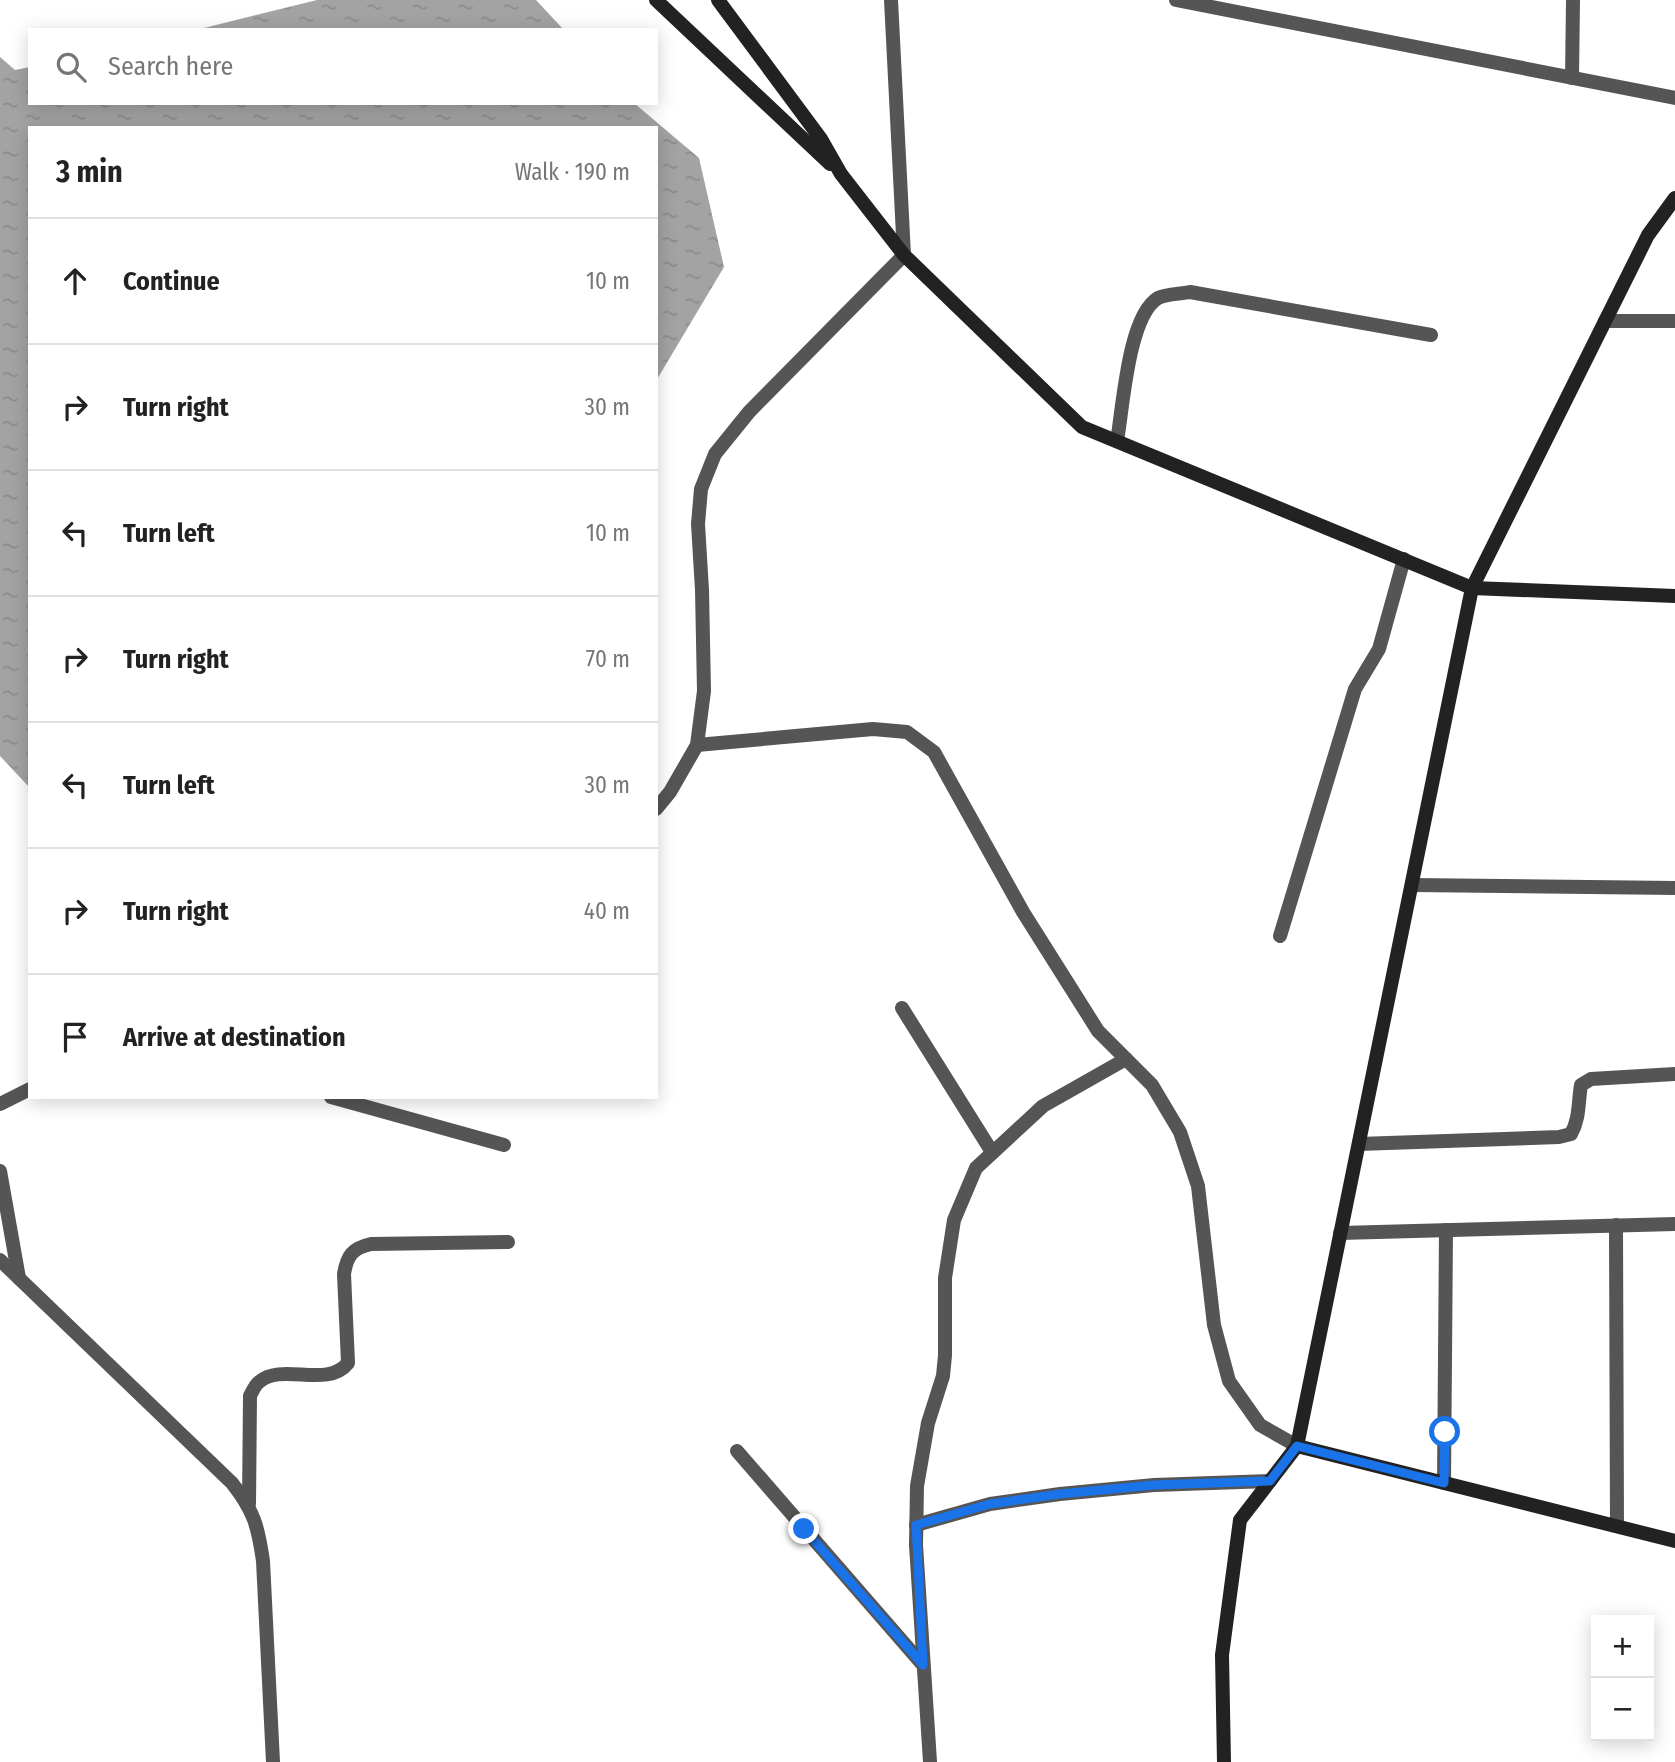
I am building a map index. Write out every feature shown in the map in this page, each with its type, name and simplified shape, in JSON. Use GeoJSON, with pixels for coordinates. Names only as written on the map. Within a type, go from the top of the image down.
{"type":"FeatureCollection","features":[{"type":"Feature","properties":{"kind":"street"},"geometry":{"type":"LineString","coordinates":[[656,0],[841,174]]}},
{"type":"Feature","properties":{"kind":"street"},"geometry":{"type":"LineString","coordinates":[[718,0],[821,139],[841,174],[904,255],[1082,427],[1472,588],[1675,596]]}},
{"type":"Feature","properties":{"kind":"street"},"geometry":{"type":"LineString","coordinates":[[658,807],[670,792],[697,745],[704,691],[698,524],[701,489],[715,454],[749,412],[904,255],[891,0]]}},
{"type":"Feature","properties":{"kind":"street"},"geometry":{"type":"LineString","coordinates":[[1176,0],[1675,98]]}},
{"type":"Feature","properties":{"kind":"street"},"geometry":{"type":"LineString","coordinates":[[1572,78],[1573,0]]}},
{"type":"Feature","properties":{"kind":"street"},"geometry":{"type":"LineString","coordinates":[[1224,1762],[1223,1655],[1240,1520],[1297,1446],[1472,588],[1648,235],[1675,198]]}},
{"type":"Feature","properties":{"kind":"street"},"geometry":{"type":"LineString","coordinates":[[1117,441],[1134,336],[1142,316],[1158,298],[1190,292],[1431,335]]}},
{"type":"Feature","properties":{"kind":"street"},"geometry":{"type":"LineString","coordinates":[[1605,321],[1675,321]]}},
{"type":"Feature","properties":{"kind":"street"},"geometry":{"type":"LineString","coordinates":[[1280,936],[1355,689],[1379,649],[1404,559]]}},
{"type":"Feature","properties":{"kind":"street"},"geometry":{"type":"LineString","coordinates":[[697,745],[873,729],[907,732],[934,752],[1030,923],[1098,1031],[1152,1085],[1180,1132],[1198,1186],[1214,1325],[1229,1381],[1260,1425],[1297,1446],[1675,1541]]}},
{"type":"Feature","properties":{"kind":"street"},"geometry":{"type":"LineString","coordinates":[[1412,885],[1675,888]]}},
{"type":"Feature","properties":{"kind":"street"},"geometry":{"type":"LineString","coordinates":[[901,1008],[992,1152]]}},
{"type":"Feature","properties":{"kind":"street"},"geometry":{"type":"LineString","coordinates":[[930,1762],[916,1525],[917,1486],[928,1423],[943,1377],[945,1278],[954,1220],[976,1168],[992,1152],[1043,1106],[1126,1059]]}},
{"type":"Feature","properties":{"kind":"street"},"geometry":{"type":"LineString","coordinates":[[1359,1143],[1559,1138],[1571,1134],[1578,1122],[1581,1085],[1591,1079],[1675,1074]]}},
{"type":"Feature","properties":{"kind":"street"},"geometry":{"type":"LineString","coordinates":[[0,1104],[28,1090]]}},
{"type":"Feature","properties":{"kind":"street"},"geometry":{"type":"LineString","coordinates":[[338,1099],[505,1145]]}},
{"type":"Feature","properties":{"kind":"street"},"geometry":{"type":"LineString","coordinates":[[0,1171],[19,1278]]}},
{"type":"Feature","properties":{"kind":"street"},"geometry":{"type":"LineString","coordinates":[[1340,1233],[1675,1224]]}},
{"type":"Feature","properties":{"kind":"street"},"geometry":{"type":"LineString","coordinates":[[1616,1225],[1617,1527]]}},
{"type":"Feature","properties":{"kind":"street"},"geometry":{"type":"LineString","coordinates":[[1444,1483],[1446,1230]]}},
{"type":"Feature","properties":{"kind":"street"},"geometry":{"type":"LineString","coordinates":[[249,1504],[250,1396],[259,1382],[274,1376],[330,1374],[342,1371],[348,1363],[344,1274],[346,1259],[355,1247],[371,1244],[508,1242]]}},
{"type":"Feature","properties":{"kind":"street"},"geometry":{"type":"LineString","coordinates":[[0,1260],[233,1483],[249,1504],[259,1533],[263,1561],[273,1762]]}},
{"type":"Feature","properties":{"kind":"street"},"geometry":{"type":"LineString","coordinates":[[737,1451],[923,1665]]}},
{"type":"Feature","properties":{"kind":"street"},"geometry":{"type":"LineString","coordinates":[[916,1525],[990,1504],[1060,1494],[1154,1485],[1270,1481]]}},
{"type":"Feature","properties":{"kind":"water"},"geometry":{"type":"Polygon","coordinates":[[[317,0],[536,0],[562,28],[204,28],[317,0]]]}},
{"type":"Feature","properties":{"kind":"water"},"geometry":{"type":"Polygon","coordinates":[[[0,57],[15,70],[28,67],[28,105],[636,105],[699,158],[724,267],[658,378],[658,126],[28,126],[28,786],[0,756],[0,57]]]}},
{"type":"Feature","properties":{"kind":"route"},"geometry":{"type":"LineString","coordinates":[[804,1529],[923,1665],[916,1525],[990,1504],[1060,1494],[1154,1485],[1270,1481],[1297,1446],[1444,1483],[1445,1432]]}}]}
